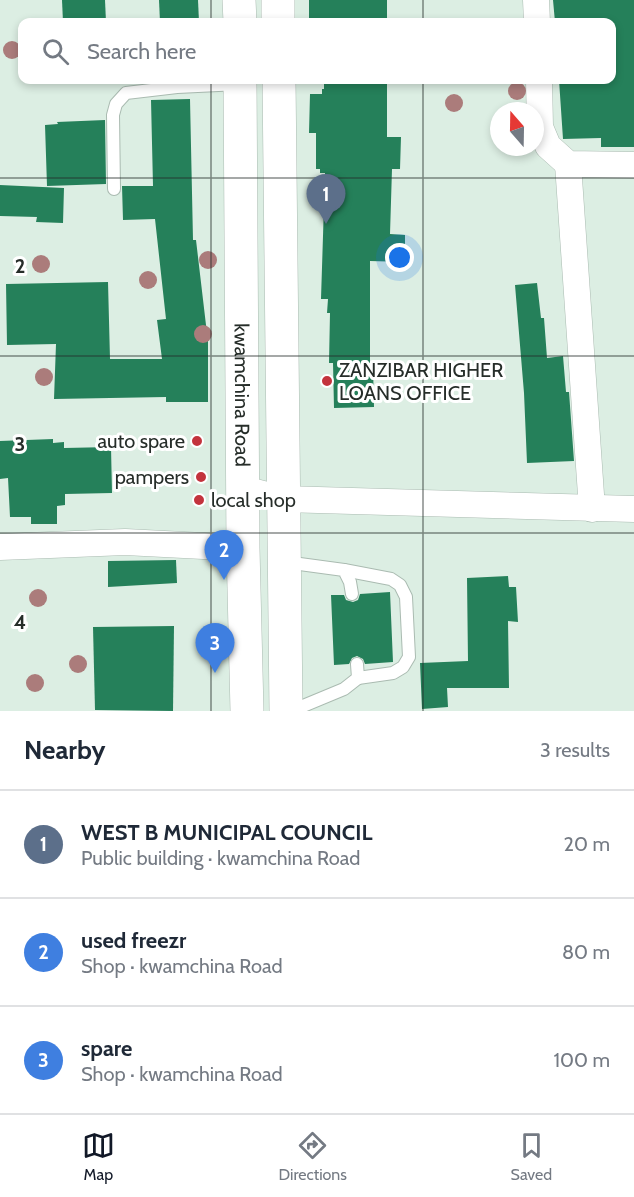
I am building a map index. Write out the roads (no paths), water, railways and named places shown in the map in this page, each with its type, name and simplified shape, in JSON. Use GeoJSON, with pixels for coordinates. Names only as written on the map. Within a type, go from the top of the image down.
{"type":"FeatureCollection","features":[{"type":"Feature","properties":{"kind":"main road"},"geometry":{"type":"LineString","coordinates":[[239,0],[240,18]]}},
{"type":"Feature","properties":{"kind":"main road"},"geometry":{"type":"LineString","coordinates":[[278,0],[278,18]]}},
{"type":"Feature","properties":{"kind":"main road","name":"kwamchina Road"},"geometry":{"type":"LineString","coordinates":[[240,84],[243,548],[247,711]]}},
{"type":"Feature","properties":{"kind":"main road","name":"kwamchina Road"},"geometry":{"type":"LineString","coordinates":[[279,84],[286,711]]}},
{"type":"Feature","properties":{"kind":"street"},"geometry":{"type":"LineString","coordinates":[[536,0],[537,18]]}},
{"type":"Feature","properties":{"kind":"street"},"geometry":{"type":"LineString","coordinates":[[539,84],[540,127],[548,146],[568,164],[634,165]]}},
{"type":"Feature","properties":{"kind":"street"},"geometry":{"type":"LineString","coordinates":[[568,164],[592,509]]}},
{"type":"Feature","properties":{"kind":"street"},"geometry":{"type":"LineString","coordinates":[[243,489],[283,500],[634,509]]}},
{"type":"Feature","properties":{"kind":"street"},"geometry":{"type":"LineString","coordinates":[[0,547],[125,542],[243,548]]}},
{"type":"Feature","properties":{"kind":"lane"},"geometry":{"type":"LineString","coordinates":[[114,189],[113,115],[116,104],[126,93],[215,84]]}},
{"type":"Feature","properties":{"kind":"lane"},"geometry":{"type":"LineString","coordinates":[[284,561],[392,579],[400,585],[406,597],[409,657],[403,667],[393,673],[358,678],[344,689],[291,711]]}},
{"type":"Feature","properties":{"kind":"lane"},"geometry":{"type":"LineString","coordinates":[[344,570],[350,582],[352,594]]}},
{"type":"Feature","properties":{"kind":"lane"},"geometry":{"type":"LineString","coordinates":[[357,664],[358,678]]}},
{"type":"Feature","properties":{"kind":"place","name":"WEST B MUNICIPAL COUNCIL"},"geometry":{"type":"Point","coordinates":[326,224]}},
{"type":"Feature","properties":{"kind":"place","name":"ZANZIBAR HIGHER LOANS OFFICE"},"geometry":{"type":"Point","coordinates":[327,381]}},
{"type":"Feature","properties":{"kind":"place","name":"auto spare"},"geometry":{"type":"Point","coordinates":[197,441]}},
{"type":"Feature","properties":{"kind":"place","name":"pampers"},"geometry":{"type":"Point","coordinates":[201,477]}},
{"type":"Feature","properties":{"kind":"place","name":"local shop"},"geometry":{"type":"Point","coordinates":[199,500]}},
{"type":"Feature","properties":{"kind":"place","name":"used freezr"},"geometry":{"type":"Point","coordinates":[224,580]}},
{"type":"Feature","properties":{"kind":"place","name":"spare"},"geometry":{"type":"Point","coordinates":[215,673]}}]}
